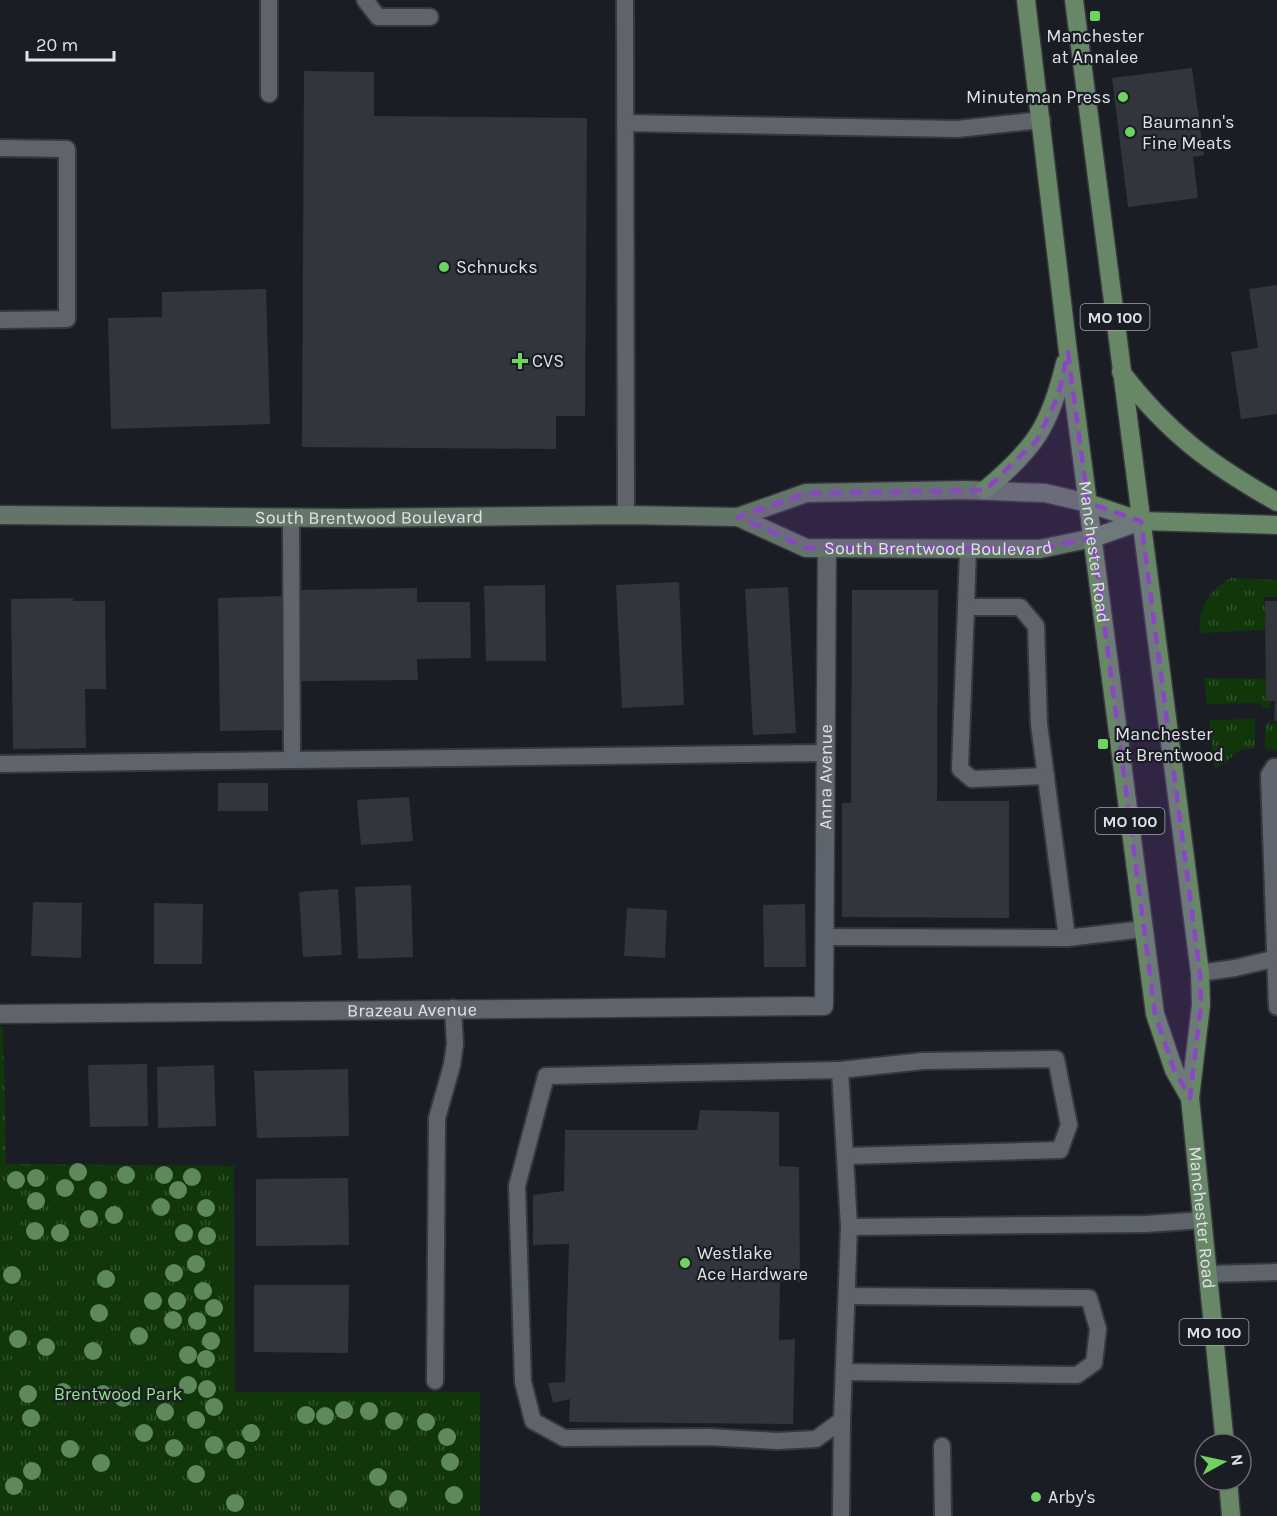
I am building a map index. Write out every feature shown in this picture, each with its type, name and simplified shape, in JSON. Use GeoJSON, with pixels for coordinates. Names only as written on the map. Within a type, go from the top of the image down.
{"type":"FeatureCollection","features":[{"type":"Feature","properties":{"kind":"main road","name":"Manchester Road"},"geometry":{"type":"LineString","coordinates":[[1026,0],[1068,352],[1155,1014],[1174,1070],[1190,1098]]}},
{"type":"Feature","properties":{"kind":"main road","name":"Manchester Road"},"geometry":{"type":"LineString","coordinates":[[1074,0],[1200,973],[1201,1005],[1190,1098],[1224,1432]]}},
{"type":"Feature","properties":{"kind":"main road"},"geometry":{"type":"LineString","coordinates":[[985,490],[1019,460],[1037,440],[1058,396],[1068,352]]}},
{"type":"Feature","properties":{"kind":"main road"},"geometry":{"type":"LineString","coordinates":[[1121,371],[1142,399],[1178,437],[1200,454],[1277,502]]}},
{"type":"Feature","properties":{"kind":"main road","name":"South Brentwood Boulevard"},"geometry":{"type":"LineString","coordinates":[[0,515],[291,518],[627,515],[738,517],[806,493],[985,490],[1045,493],[1088,503],[1141,521],[1277,525]]}},
{"type":"Feature","properties":{"kind":"main road","name":"South Brentwood Boulevard"},"geometry":{"type":"LineString","coordinates":[[738,517],[806,548],[1040,549],[1093,538],[1141,521]]}},
{"type":"Feature","properties":{"kind":"main road"},"geometry":{"type":"LineString","coordinates":[[1229,1492],[1231,1516]]}},
{"type":"Feature","properties":{"kind":"street","name":"Anna Avenue"},"geometry":{"type":"LineString","coordinates":[[824,1006],[827,548]]}},
{"type":"Feature","properties":{"kind":"street","name":"Brazeau Avenue"},"geometry":{"type":"LineString","coordinates":[[0,1014],[824,1006]]}},
{"type":"Feature","properties":{"kind":"lane"},"geometry":{"type":"LineString","coordinates":[[268,0],[269,94]]}},
{"type":"Feature","properties":{"kind":"lane"},"geometry":{"type":"LineString","coordinates":[[365,0],[378,17],[430,17]]}},
{"type":"Feature","properties":{"kind":"lane"},"geometry":{"type":"LineString","coordinates":[[625,0],[627,515]]}},
{"type":"Feature","properties":{"kind":"lane"},"geometry":{"type":"LineString","coordinates":[[625,123],[957,129],[1042,120]]}},
{"type":"Feature","properties":{"kind":"lane"},"geometry":{"type":"LineString","coordinates":[[0,148],[67,148],[67,319],[0,320]]}},
{"type":"Feature","properties":{"kind":"lane"},"geometry":{"type":"LineString","coordinates":[[291,518],[292,760]]}},
{"type":"Feature","properties":{"kind":"lane"},"geometry":{"type":"LineString","coordinates":[[968,549],[960,769],[972,779],[1046,776]]}},
{"type":"Feature","properties":{"kind":"lane"},"geometry":{"type":"LineString","coordinates":[[966,607],[1020,607],[1036,626],[1038,724],[1067,938]]}},
{"type":"Feature","properties":{"kind":"lane"},"geometry":{"type":"LineString","coordinates":[[0,764],[825,753]]}},
{"type":"Feature","properties":{"kind":"lane"},"geometry":{"type":"LineString","coordinates":[[1273,771],[1277,1007]]}},
{"type":"Feature","properties":{"kind":"lane"},"geometry":{"type":"LineString","coordinates":[[825,937],[1067,938],[1144,929]]}},
{"type":"Feature","properties":{"kind":"lane"},"geometry":{"type":"LineString","coordinates":[[1200,973],[1235,968],[1276,958]]}},
{"type":"Feature","properties":{"kind":"lane"},"geometry":{"type":"LineString","coordinates":[[435,1381],[437,1118],[452,1065],[455,1044],[453,1008]]}},
{"type":"Feature","properties":{"kind":"lane"},"geometry":{"type":"LineString","coordinates":[[842,1420],[816,1439],[777,1440],[709,1437],[564,1438],[533,1421],[523,1382],[517,1186],[546,1076],[840,1070],[923,1061],[1056,1059],[1069,1125],[1060,1150],[846,1156]]}},
{"type":"Feature","properties":{"kind":"lane"},"geometry":{"type":"LineString","coordinates":[[840,1070],[849,1227],[841,1516]]}},
{"type":"Feature","properties":{"kind":"lane"},"geometry":{"type":"LineString","coordinates":[[849,1227],[1146,1224],[1203,1220]]}},
{"type":"Feature","properties":{"kind":"lane"},"geometry":{"type":"LineString","coordinates":[[1208,1274],[1277,1272]]}},
{"type":"Feature","properties":{"kind":"lane"},"geometry":{"type":"LineString","coordinates":[[844,1372],[1077,1375],[1094,1363],[1098,1329],[1089,1298],[847,1296]]}},
{"type":"Feature","properties":{"kind":"lane"},"geometry":{"type":"LineString","coordinates":[[942,1446],[943,1516]]}},
{"type":"Feature","properties":{"kind":"highlighted area"},"geometry":{"type":"Polygon","coordinates":[[[1068,352],[1088,503],[1141,521],[1200,973],[1201,1005],[1190,1098],[1174,1070],[1155,1014],[1093,538],[1040,549],[806,548],[738,517],[806,493],[985,490],[1037,440],[1058,396],[1068,352]]]}},
{"type":"Feature","properties":{"kind":"green space"},"geometry":{"type":"Polygon","coordinates":[[[1231,578],[1277,580],[1277,597],[1264,597],[1266,627],[1263,630],[1200,633],[1201,616],[1206,601],[1217,588],[1231,578]]]}},
{"type":"Feature","properties":{"kind":"green space"},"geometry":{"type":"Polygon","coordinates":[[[1204,678],[1266,679],[1266,700],[1271,701],[1271,705],[1269,708],[1263,708],[1260,703],[1207,704],[1204,678]]]}},
{"type":"Feature","properties":{"kind":"green space"},"geometry":{"type":"Polygon","coordinates":[[[1255,719],[1255,748],[1240,750],[1215,770],[1209,720],[1255,719]]]}},
{"type":"Feature","properties":{"kind":"green space"},"geometry":{"type":"Polygon","coordinates":[[[1269,720],[1270,724],[1277,724],[1277,750],[1265,748],[1265,727],[1269,720]]]}},
{"type":"Feature","properties":{"kind":"green space","name":"Brentwood Park"},"geometry":{"type":"Polygon","coordinates":[[[0,1027],[3,1027],[6,1164],[234,1166],[235,1392],[480,1392],[480,1516],[0,1516],[0,1027]]]}},
{"type":"Feature","properties":{"kind":"building"},"geometry":{"type":"Polygon","coordinates":[[[1192,68],[1204,155],[1193,157],[1198,198],[1128,207],[1112,78],[1192,68]]]}},
{"type":"Feature","properties":{"kind":"building","name":"Schnucks"},"geometry":{"type":"Polygon","coordinates":[[[304,71],[374,72],[374,116],[587,118],[585,416],[556,416],[556,449],[302,447],[304,71]]]}},
{"type":"Feature","properties":{"kind":"building"},"geometry":{"type":"Polygon","coordinates":[[[1277,285],[1277,414],[1241,419],[1231,352],[1258,348],[1249,289],[1277,285]]]}},
{"type":"Feature","properties":{"kind":"building"},"geometry":{"type":"Polygon","coordinates":[[[266,289],[270,424],[111,429],[108,318],[162,317],[162,292],[266,289]]]}},
{"type":"Feature","properties":{"kind":"building"},"geometry":{"type":"Polygon","coordinates":[[[679,582],[684,705],[622,708],[616,585],[679,582]]]}},
{"type":"Feature","properties":{"kind":"building"},"geometry":{"type":"Polygon","coordinates":[[[545,585],[546,661],[486,661],[484,586],[545,585]]]}},
{"type":"Feature","properties":{"kind":"building"},"geometry":{"type":"Polygon","coordinates":[[[788,587],[796,733],[753,735],[745,589],[788,587]]]}},
{"type":"Feature","properties":{"kind":"building"},"geometry":{"type":"Polygon","coordinates":[[[417,588],[417,602],[470,602],[471,658],[417,659],[418,680],[301,681],[300,590],[417,588]]]}},
{"type":"Feature","properties":{"kind":"building"},"geometry":{"type":"Polygon","coordinates":[[[852,590],[938,590],[937,801],[1009,801],[1009,918],[842,917],[842,803],[851,803],[852,590]]]}},
{"type":"Feature","properties":{"kind":"building"},"geometry":{"type":"Polygon","coordinates":[[[282,596],[285,730],[220,731],[218,598],[282,596]]]}},
{"type":"Feature","properties":{"kind":"building"},"geometry":{"type":"Polygon","coordinates":[[[73,598],[73,601],[105,601],[106,689],[85,689],[86,748],[13,749],[11,599],[73,598]]]}},
{"type":"Feature","properties":{"kind":"building"},"geometry":{"type":"Polygon","coordinates":[[[1265,601],[1277,601],[1277,721],[1274,721],[1275,701],[1266,701],[1265,601]]]}},
{"type":"Feature","properties":{"kind":"building"},"geometry":{"type":"Polygon","coordinates":[[[218,783],[268,783],[268,811],[218,811],[218,783]]]}},
{"type":"Feature","properties":{"kind":"building"},"geometry":{"type":"Polygon","coordinates":[[[409,797],[413,841],[361,845],[357,800],[409,797]]]}},
{"type":"Feature","properties":{"kind":"building"},"geometry":{"type":"Polygon","coordinates":[[[411,885],[413,957],[358,959],[355,887],[411,885]]]}},
{"type":"Feature","properties":{"kind":"building"},"geometry":{"type":"Polygon","coordinates":[[[338,889],[342,955],[303,957],[299,892],[338,889]]]}},
{"type":"Feature","properties":{"kind":"building"},"geometry":{"type":"Polygon","coordinates":[[[33,902],[82,903],[81,958],[31,956],[33,902]]]}},
{"type":"Feature","properties":{"kind":"building"},"geometry":{"type":"Polygon","coordinates":[[[154,903],[203,904],[202,964],[154,964],[154,903]]]}},
{"type":"Feature","properties":{"kind":"building"},"geometry":{"type":"Polygon","coordinates":[[[805,904],[806,967],[764,967],[763,905],[805,904]]]}},
{"type":"Feature","properties":{"kind":"building"},"geometry":{"type":"Polygon","coordinates":[[[627,908],[667,910],[665,958],[624,956],[627,908]]]}},
{"type":"Feature","properties":{"kind":"building"},"geometry":{"type":"Polygon","coordinates":[[[147,1064],[148,1126],[90,1127],[88,1065],[147,1064]]]}},
{"type":"Feature","properties":{"kind":"building"},"geometry":{"type":"Polygon","coordinates":[[[214,1065],[216,1126],[158,1128],[157,1067],[214,1065]]]}},
{"type":"Feature","properties":{"kind":"building"},"geometry":{"type":"Polygon","coordinates":[[[348,1069],[349,1136],[257,1138],[254,1071],[348,1069]]]}},
{"type":"Feature","properties":{"kind":"building","name":"Westlake Ace Hardware"},"geometry":{"type":"Polygon","coordinates":[[[700,1110],[779,1112],[779,1166],[799,1167],[800,1282],[780,1282],[779,1340],[795,1339],[793,1424],[569,1422],[570,1399],[553,1403],[548,1383],[565,1382],[569,1244],[533,1245],[533,1195],[564,1191],[565,1130],[697,1130],[700,1110]]]}},
{"type":"Feature","properties":{"kind":"building"},"geometry":{"type":"Polygon","coordinates":[[[348,1178],[349,1245],[256,1246],[256,1179],[348,1178]]]}},
{"type":"Feature","properties":{"kind":"building"},"geometry":{"type":"Polygon","coordinates":[[[254,1285],[349,1285],[348,1353],[254,1352],[254,1285]]]}},
{"type":"Feature","properties":{"kind":"place","name":"Manchester at Annalee"},"geometry":{"type":"Point","coordinates":[1095,16]}},
{"type":"Feature","properties":{"kind":"place","name":"Minuteman Press"},"geometry":{"type":"Point","coordinates":[1123,97]}},
{"type":"Feature","properties":{"kind":"place","name":"Baumann's Fine Meats"},"geometry":{"type":"Point","coordinates":[1130,132]}},
{"type":"Feature","properties":{"kind":"place","name":"Schnucks"},"geometry":{"type":"Point","coordinates":[444,267]}},
{"type":"Feature","properties":{"kind":"place","name":"CVS"},"geometry":{"type":"Point","coordinates":[520,361]}},
{"type":"Feature","properties":{"kind":"place","name":"Manchester at Brentwood"},"geometry":{"type":"Point","coordinates":[1103,744]}},
{"type":"Feature","properties":{"kind":"place","name":"Westlake Ace Hardware"},"geometry":{"type":"Point","coordinates":[685,1263]}},
{"type":"Feature","properties":{"kind":"place","name":"Arby's"},"geometry":{"type":"Point","coordinates":[1036,1497]}}]}
